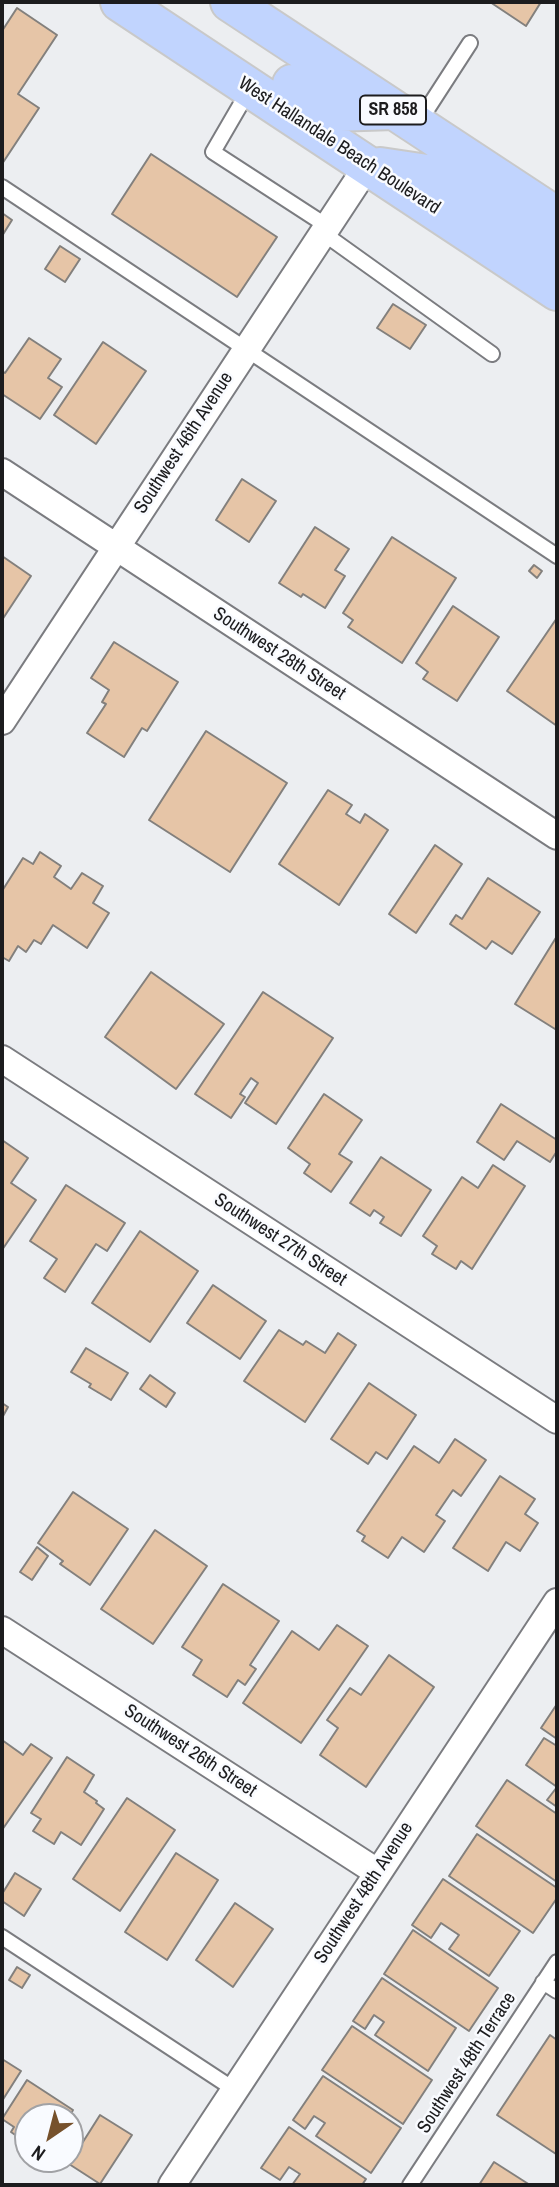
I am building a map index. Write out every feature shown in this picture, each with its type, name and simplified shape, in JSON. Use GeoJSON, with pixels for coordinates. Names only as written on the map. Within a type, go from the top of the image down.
{"type":"FeatureCollection","features":[{"type":"Feature","properties":{"kind":"main road","name":"West Hallandale Beach Boulevard"},"geometry":{"type":"LineString","coordinates":[[120,2],[557,291]]}},
{"type":"Feature","properties":{"kind":"main road"},"geometry":{"type":"LineString","coordinates":[[168,2],[333,111],[405,118]]}},
{"type":"Feature","properties":{"kind":"main road","name":"SR 858"},"geometry":{"type":"LineString","coordinates":[[238,4],[557,217]]}},
{"type":"Feature","properties":{"kind":"main road"},"geometry":{"type":"LineString","coordinates":[[368,165],[447,177],[557,249]]}},
{"type":"Feature","properties":{"kind":"street","name":"Southwest 46th Avenue"},"geometry":{"type":"LineString","coordinates":[[2,720],[368,165]]}},
{"type":"Feature","properties":{"kind":"street","name":"Southwest 28th Street"},"geometry":{"type":"LineString","coordinates":[[2,472],[557,836]]}},
{"type":"Feature","properties":{"kind":"street","name":"Southwest 27th Street"},"geometry":{"type":"LineString","coordinates":[[2,1059],[557,1420]]}},
{"type":"Feature","properties":{"kind":"street","name":"Southwest 48th Avenue"},"geometry":{"type":"LineString","coordinates":[[172,2185],[557,1602]]}},
{"type":"Feature","properties":{"kind":"street","name":"Southwest 26th Street"},"geometry":{"type":"LineString","coordinates":[[2,1630],[377,1872]]}},
{"type":"Feature","properties":{"kind":"lane"},"geometry":{"type":"LineString","coordinates":[[405,118],[470,43]]}},
{"type":"Feature","properties":{"kind":"lane"},"geometry":{"type":"LineString","coordinates":[[250,88],[212,152],[325,230],[492,354]]}},
{"type":"Feature","properties":{"kind":"lane"},"geometry":{"type":"LineString","coordinates":[[2,187],[557,556]]}},
{"type":"Feature","properties":{"kind":"lane"},"geometry":{"type":"LineString","coordinates":[[2,1937],[235,2090]]}},
{"type":"Feature","properties":{"kind":"lane","name":"Southwest 48th Terrace"},"geometry":{"type":"LineString","coordinates":[[410,2185],[557,1962]]}},
{"type":"Feature","properties":{"kind":"lane"},"geometry":{"type":"LineString","coordinates":[[543,1982],[557,1991]]}},
{"type":"Feature","properties":{"kind":"building"},"geometry":{"type":"Polygon","coordinates":[[[490,2],[541,2],[526,26],[490,2]]]}},
{"type":"Feature","properties":{"kind":"building"},"geometry":{"type":"Polygon","coordinates":[[[17,8],[57,35],[18,94],[39,108],[2,164],[2,31],[17,8]]]}},
{"type":"Feature","properties":{"kind":"building"},"geometry":{"type":"Polygon","coordinates":[[[151,154],[277,237],[237,297],[112,214],[151,154]]]}},
{"type":"Feature","properties":{"kind":"building"},"geometry":{"type":"Polygon","coordinates":[[[2,213],[12,220],[2,236],[2,213]]]}},
{"type":"Feature","properties":{"kind":"building"},"geometry":{"type":"Polygon","coordinates":[[[60,246],[80,259],[65,282],[45,269],[60,246]]]}},
{"type":"Feature","properties":{"kind":"building"},"geometry":{"type":"Polygon","coordinates":[[[393,304],[426,325],[410,349],[377,328],[393,304]]]}},
{"type":"Feature","properties":{"kind":"building"},"geometry":{"type":"Polygon","coordinates":[[[29,338],[61,359],[48,378],[62,387],[40,419],[2,394],[2,371],[5,373],[29,338]]]}},
{"type":"Feature","properties":{"kind":"building"},"geometry":{"type":"Polygon","coordinates":[[[103,342],[146,371],[96,444],[54,415],[103,342]]]}},
{"type":"Feature","properties":{"kind":"building"},"geometry":{"type":"Polygon","coordinates":[[[242,479],[276,501],[249,542],[216,520],[242,479]]]}},
{"type":"Feature","properties":{"kind":"building"},"geometry":{"type":"Polygon","coordinates":[[[315,527],[349,549],[335,570],[345,576],[325,608],[279,583],[315,527]]]}},
{"type":"Feature","properties":{"kind":"building"},"geometry":{"type":"Polygon","coordinates":[[[392,537],[456,578],[402,663],[348,627],[353,620],[343,613],[392,537]]]}},
{"type":"Feature","properties":{"kind":"building"},"geometry":{"type":"Polygon","coordinates":[[[2,556],[31,576],[2,620],[2,556]]]}},
{"type":"Feature","properties":{"kind":"building"},"geometry":{"type":"Polygon","coordinates":[[[534,565],[542,571],[537,578],[529,571],[534,565]]]}},
{"type":"Feature","properties":{"kind":"building"},"geometry":{"type":"Polygon","coordinates":[[[453,606],[499,637],[457,701],[423,679],[428,672],[416,663],[453,606]]]}},
{"type":"Feature","properties":{"kind":"building"},"geometry":{"type":"Polygon","coordinates":[[[557,618],[557,726],[507,691],[557,618]]]}},
{"type":"Feature","properties":{"kind":"building"},"geometry":{"type":"Polygon","coordinates":[[[114,642],[178,682],[147,731],[142,728],[124,757],[87,733],[106,704],[102,702],[109,690],[91,678],[114,642]]]}},
{"type":"Feature","properties":{"kind":"building"},"geometry":{"type":"Polygon","coordinates":[[[206,731],[287,783],[230,872],[149,820],[206,731]]]}},
{"type":"Feature","properties":{"kind":"building"},"geometry":{"type":"Polygon","coordinates":[[[328,790],[352,805],[346,814],[360,823],[365,814],[388,830],[339,905],[279,864],[328,790]]]}},
{"type":"Feature","properties":{"kind":"building"},"geometry":{"type":"Polygon","coordinates":[[[435,845],[462,864],[416,933],[389,914],[435,845]]]}},
{"type":"Feature","properties":{"kind":"building"},"geometry":{"type":"Polygon","coordinates":[[[40,852],[61,866],[54,877],[71,889],[82,873],[103,886],[93,903],[109,913],[87,948],[53,925],[41,944],[34,940],[26,952],[18,946],[9,961],[2,957],[2,891],[23,858],[33,864],[40,852]]]}},
{"type":"Feature","properties":{"kind":"building"},"geometry":{"type":"Polygon","coordinates":[[[488,878],[540,912],[512,954],[492,941],[486,949],[450,924],[456,915],[462,919],[488,878]]]}},
{"type":"Feature","properties":{"kind":"building"},"geometry":{"type":"Polygon","coordinates":[[[557,936],[557,1026],[555,1029],[515,1004],[557,936]]]}},
{"type":"Feature","properties":{"kind":"building"},"geometry":{"type":"Polygon","coordinates":[[[151,972],[224,1024],[176,1089],[105,1037],[151,972]]]}},
{"type":"Feature","properties":{"kind":"building"},"geometry":{"type":"Polygon","coordinates":[[[263,992],[333,1038],[276,1124],[245,1103],[258,1083],[251,1078],[240,1094],[245,1097],[231,1118],[195,1094],[263,992]]]}},
{"type":"Feature","properties":{"kind":"building"},"geometry":{"type":"Polygon","coordinates":[[[324,1094],[362,1120],[339,1154],[352,1162],[331,1192],[304,1173],[310,1164],[288,1148],[324,1094]]]}},
{"type":"Feature","properties":{"kind":"building"},"geometry":{"type":"Polygon","coordinates":[[[501,1104],[557,1140],[557,1151],[550,1162],[517,1141],[504,1160],[477,1142],[501,1104]]]}},
{"type":"Feature","properties":{"kind":"building"},"geometry":{"type":"Polygon","coordinates":[[[2,1140],[28,1158],[11,1183],[36,1200],[2,1250],[2,1140]]]}},
{"type":"Feature","properties":{"kind":"building"},"geometry":{"type":"Polygon","coordinates":[[[381,1157],[431,1190],[401,1236],[380,1223],[384,1217],[374,1210],[370,1216],[350,1203],[381,1157]]]}},
{"type":"Feature","properties":{"kind":"building"},"geometry":{"type":"Polygon","coordinates":[[[493,1165],[525,1186],[472,1269],[461,1261],[456,1269],[432,1254],[437,1246],[423,1236],[462,1177],[478,1188],[493,1165]]]}},
{"type":"Feature","properties":{"kind":"building"},"geometry":{"type":"Polygon","coordinates":[[[66,1185],[125,1223],[107,1251],[96,1244],[65,1292],[44,1278],[57,1259],[30,1241],[66,1185]]]}},
{"type":"Feature","properties":{"kind":"building"},"geometry":{"type":"Polygon","coordinates":[[[140,1231],[198,1271],[150,1342],[92,1303],[140,1231]]]}},
{"type":"Feature","properties":{"kind":"building"},"geometry":{"type":"Polygon","coordinates":[[[213,1285],[266,1321],[240,1359],[187,1323],[213,1285]]]}},
{"type":"Feature","properties":{"kind":"building"},"geometry":{"type":"Polygon","coordinates":[[[279,1330],[303,1345],[306,1341],[325,1353],[338,1333],[356,1345],[305,1422],[244,1381],[279,1330]]]}},
{"type":"Feature","properties":{"kind":"building"},"geometry":{"type":"Polygon","coordinates":[[[86,1348],[128,1373],[111,1400],[71,1372],[86,1348]]]}},
{"type":"Feature","properties":{"kind":"building"},"geometry":{"type":"Polygon","coordinates":[[[150,1375],[175,1393],[166,1407],[140,1389],[150,1375]]]}},
{"type":"Feature","properties":{"kind":"building"},"geometry":{"type":"Polygon","coordinates":[[[369,1383],[416,1415],[387,1459],[376,1452],[368,1464],[331,1439],[369,1383]]]}},
{"type":"Feature","properties":{"kind":"building"},"geometry":{"type":"Polygon","coordinates":[[[2,1403],[8,1407],[2,1418],[2,1403]]]}},
{"type":"Feature","properties":{"kind":"building"},"geometry":{"type":"Polygon","coordinates":[[[455,1439],[486,1460],[461,1496],[453,1490],[436,1515],[445,1521],[424,1552],[402,1537],[388,1558],[362,1541],[365,1536],[357,1531],[414,1446],[439,1463],[455,1439]]]}},
{"type":"Feature","properties":{"kind":"building"},"geometry":{"type":"Polygon","coordinates":[[[500,1476],[535,1499],[525,1514],[538,1523],[520,1551],[506,1542],[488,1571],[453,1548],[500,1476]]]}},
{"type":"Feature","properties":{"kind":"building"},"geometry":{"type":"Polygon","coordinates":[[[73,1492],[128,1529],[90,1585],[60,1564],[63,1561],[38,1543],[73,1492]]]}},
{"type":"Feature","properties":{"kind":"building"},"geometry":{"type":"Polygon","coordinates":[[[155,1530],[207,1566],[153,1644],[101,1609],[155,1530]]]}},
{"type":"Feature","properties":{"kind":"building"},"geometry":{"type":"Polygon","coordinates":[[[37,1547],[48,1556],[32,1580],[20,1572],[37,1547]]]}},
{"type":"Feature","properties":{"kind":"building"},"geometry":{"type":"Polygon","coordinates":[[[223,1584],[279,1621],[250,1665],[256,1669],[245,1685],[238,1680],[227,1697],[193,1675],[202,1660],[182,1647],[223,1584]]]}},
{"type":"Feature","properties":{"kind":"building"},"geometry":{"type":"Polygon","coordinates":[[[337,1625],[368,1646],[301,1743],[243,1703],[292,1631],[319,1650],[337,1625]]]}},
{"type":"Feature","properties":{"kind":"building"},"geometry":{"type":"Polygon","coordinates":[[[389,1655],[434,1687],[366,1787],[320,1755],[338,1728],[327,1720],[350,1688],[361,1695],[389,1655]]]}},
{"type":"Feature","properties":{"kind":"building"},"geometry":{"type":"Polygon","coordinates":[[[557,1704],[557,1739],[541,1728],[557,1704]]]}},
{"type":"Feature","properties":{"kind":"building"},"geometry":{"type":"Polygon","coordinates":[[[544,1738],[557,1746],[557,1787],[526,1765],[544,1738]]]}},
{"type":"Feature","properties":{"kind":"building"},"geometry":{"type":"Polygon","coordinates":[[[2,1740],[23,1755],[31,1744],[52,1758],[2,1830],[2,1740]]]}},
{"type":"Feature","properties":{"kind":"building"},"geometry":{"type":"Polygon","coordinates":[[[67,1757],[94,1775],[84,1792],[104,1809],[81,1845],[61,1832],[54,1844],[33,1831],[41,1819],[31,1813],[67,1757]]]}},
{"type":"Feature","properties":{"kind":"building"},"geometry":{"type":"Polygon","coordinates":[[[507,1780],[557,1814],[557,1882],[476,1826],[507,1780]]]}},
{"type":"Feature","properties":{"kind":"building"},"geometry":{"type":"Polygon","coordinates":[[[557,1787],[557,1807],[547,1800],[557,1787]]]}},
{"type":"Feature","properties":{"kind":"building"},"geometry":{"type":"Polygon","coordinates":[[[127,1798],[175,1830],[120,1911],[73,1879],[127,1798]]]}},
{"type":"Feature","properties":{"kind":"building"},"geometry":{"type":"Polygon","coordinates":[[[477,1834],[557,1888],[557,1898],[533,1933],[449,1876],[477,1834]]]}},
{"type":"Feature","properties":{"kind":"building"},"geometry":{"type":"Polygon","coordinates":[[[176,1853],[218,1880],[167,1960],[125,1932],[176,1853]]]}},
{"type":"Feature","properties":{"kind":"building"},"geometry":{"type":"Polygon","coordinates":[[[15,1873],[41,1889],[24,1916],[2,1901],[2,1894],[15,1873]]]}},
{"type":"Feature","properties":{"kind":"building"},"geometry":{"type":"Polygon","coordinates":[[[443,1879],[520,1931],[489,1976],[449,1949],[459,1935],[441,1923],[431,1938],[412,1925],[443,1879]]]}},
{"type":"Feature","properties":{"kind":"building"},"geometry":{"type":"Polygon","coordinates":[[[235,1903],[273,1929],[233,1987],[196,1960],[235,1903]]]}},
{"type":"Feature","properties":{"kind":"building"},"geometry":{"type":"Polygon","coordinates":[[[413,1930],[498,1988],[469,2031],[384,1974],[413,1930]]]}},
{"type":"Feature","properties":{"kind":"building"},"geometry":{"type":"Polygon","coordinates":[[[17,1967],[30,1975],[22,1988],[9,1980],[17,1967]]]}},
{"type":"Feature","properties":{"kind":"building"},"geometry":{"type":"Polygon","coordinates":[[[382,1978],[456,2028],[428,2071],[375,2035],[384,2022],[374,2015],[365,2029],[353,2021],[382,1978]]]}},
{"type":"Feature","properties":{"kind":"building"},"geometry":{"type":"Polygon","coordinates":[[[352,2026],[432,2080],[403,2124],[322,2070],[352,2026]]]}},
{"type":"Feature","properties":{"kind":"building"},"geometry":{"type":"Polygon","coordinates":[[[550,2035],[557,2040],[556,2154],[497,2115],[550,2035]]]}},
{"type":"Feature","properties":{"kind":"building"},"geometry":{"type":"Polygon","coordinates":[[[2,2059],[21,2071],[2,2101],[2,2059]]]}},
{"type":"Feature","properties":{"kind":"building"},"geometry":{"type":"Polygon","coordinates":[[[323,2076],[401,2128],[371,2173],[316,2136],[325,2123],[314,2116],[305,2129],[293,2120],[323,2076]]]}},
{"type":"Feature","properties":{"kind":"building"},"geometry":{"type":"Polygon","coordinates":[[[27,2080],[62,2103],[14,2103],[14,2127],[2,2119],[27,2080]]]}},
{"type":"Feature","properties":{"kind":"building"},"geometry":{"type":"Polygon","coordinates":[[[100,2115],[132,2135],[100,2184],[83,2173],[84,2140],[100,2115]]]}},
{"type":"Feature","properties":{"kind":"building"},"geometry":{"type":"Polygon","coordinates":[[[289,2127],[366,2179],[362,2185],[292,2185],[300,2174],[289,2167],[280,2180],[261,2168],[289,2127]]]}},
{"type":"Feature","properties":{"kind":"building"},"geometry":{"type":"Polygon","coordinates":[[[494,2162],[530,2185],[479,2185],[494,2162]]]}}]}
